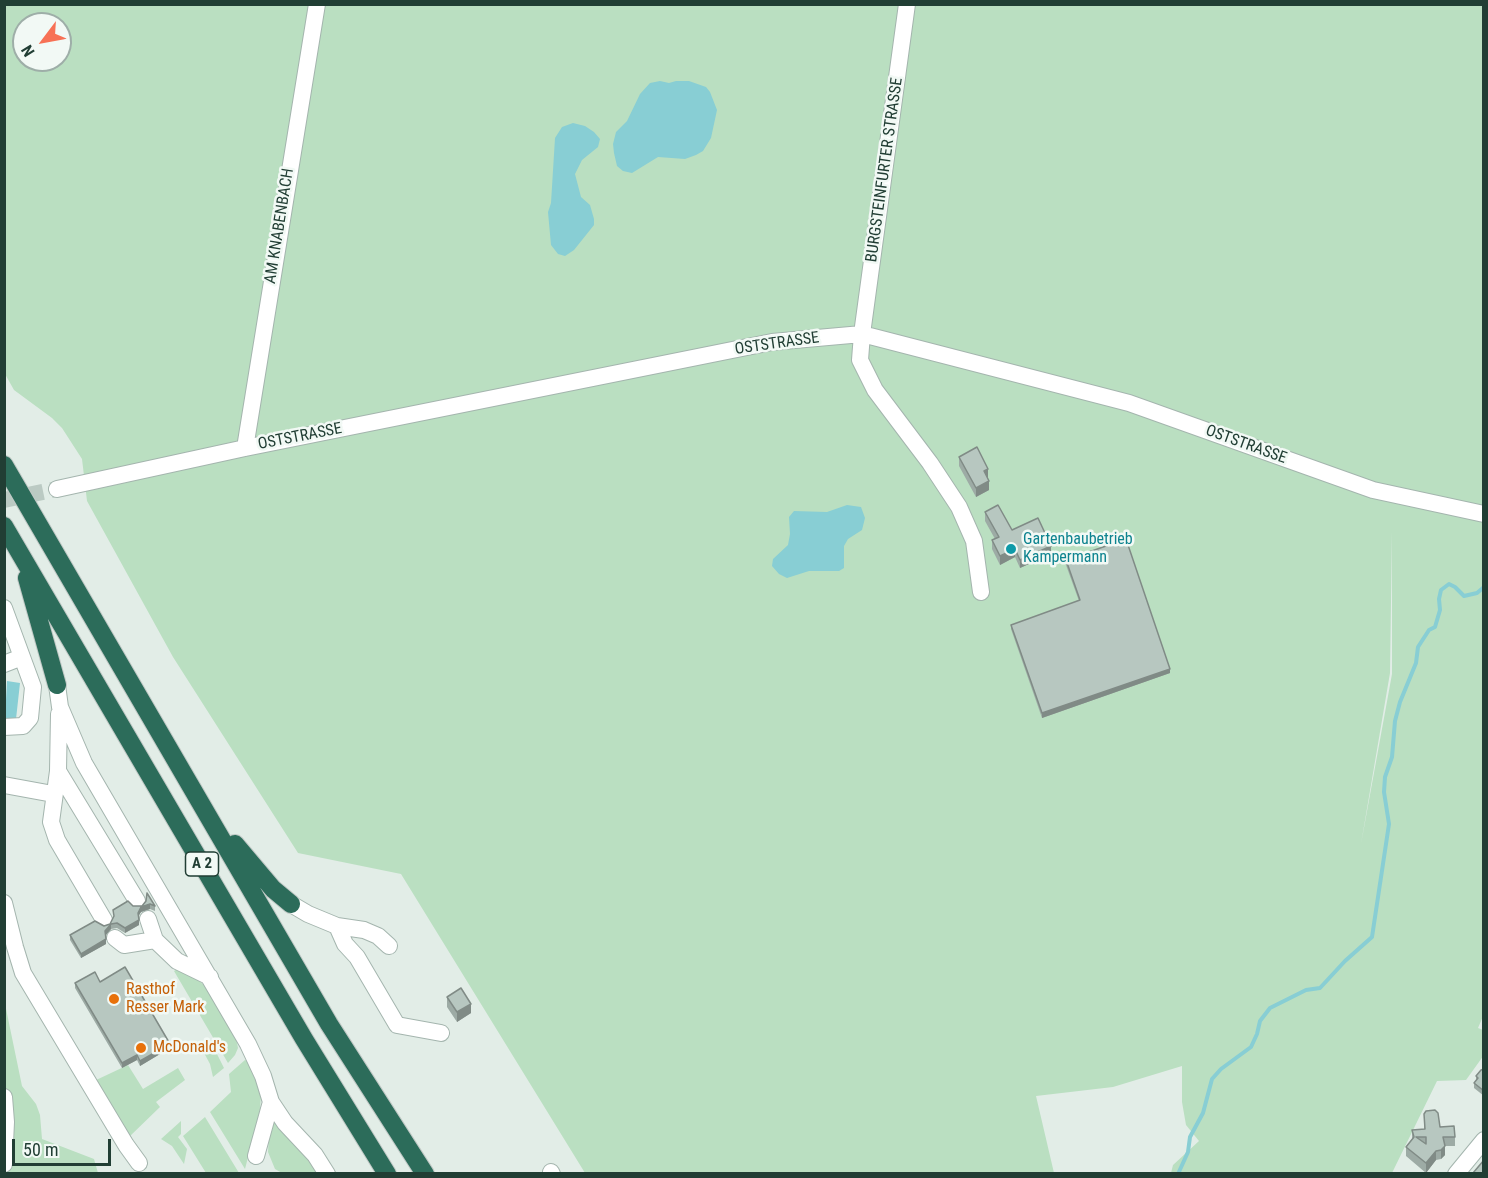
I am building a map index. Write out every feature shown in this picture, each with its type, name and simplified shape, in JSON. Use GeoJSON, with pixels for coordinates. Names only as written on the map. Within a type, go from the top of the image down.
{"type":"FeatureCollection","features":[{"type":"Feature","properties":{"kind":"highway","name":"A 2"},"geometry":{"type":"LineString","coordinates":[[4,465],[329,1024],[425,1173]]}},
{"type":"Feature","properties":{"kind":"highway","name":"A 2"},"geometry":{"type":"LineString","coordinates":[[4,526],[304,1039],[387,1173]]}},
{"type":"Feature","properties":{"kind":"highway"},"geometry":{"type":"LineString","coordinates":[[20,553],[57,685]]}},
{"type":"Feature","properties":{"kind":"highway"},"geometry":{"type":"LineString","coordinates":[[206,809],[273,889],[291,904]]}},
{"type":"Feature","properties":{"kind":"street","name":"AM KNABENBACH"},"geometry":{"type":"LineString","coordinates":[[245,448],[316,4]]}},
{"type":"Feature","properties":{"kind":"street","name":"BURGSTEINFURTER STRASSE"},"geometry":{"type":"LineString","coordinates":[[907,4],[860,360],[875,390],[930,463],[959,507],[974,541],[981,592]]}},
{"type":"Feature","properties":{"kind":"street","name":"OSTSTRASSE"},"geometry":{"type":"LineString","coordinates":[[57,489],[245,448],[772,342],[862,334],[1129,403],[1373,490],[1484,514]]}},
{"type":"Feature","properties":{"kind":"street"},"geometry":{"type":"LineString","coordinates":[[4,608],[33,687],[30,718],[23,726],[4,727]]}},
{"type":"Feature","properties":{"kind":"street"},"geometry":{"type":"LineString","coordinates":[[4,664],[22,657]]}},
{"type":"Feature","properties":{"kind":"street"},"geometry":{"type":"LineString","coordinates":[[57,685],[60,707],[58,771],[51,822],[57,840],[104,920]]}},
{"type":"Feature","properties":{"kind":"street"},"geometry":{"type":"LineString","coordinates":[[60,707],[84,763],[248,1044],[271,1102],[285,1123],[315,1155],[327,1173]]}},
{"type":"Feature","properties":{"kind":"street"},"geometry":{"type":"LineString","coordinates":[[58,771],[137,901]]}},
{"type":"Feature","properties":{"kind":"street"},"geometry":{"type":"LineString","coordinates":[[4,785],[54,794]]}},
{"type":"Feature","properties":{"kind":"street"},"geometry":{"type":"LineString","coordinates":[[4,903],[23,973],[139,1163]]}},
{"type":"Feature","properties":{"kind":"street"},"geometry":{"type":"LineString","coordinates":[[291,904],[337,926],[364,930],[378,936],[389,946]]}},
{"type":"Feature","properties":{"kind":"street"},"geometry":{"type":"LineString","coordinates":[[148,919],[155,940],[177,961],[210,977]]}},
{"type":"Feature","properties":{"kind":"street"},"geometry":{"type":"LineString","coordinates":[[337,926],[345,944],[357,957],[397,1025],[441,1033]]}},
{"type":"Feature","properties":{"kind":"street"},"geometry":{"type":"LineString","coordinates":[[115,939],[124,945],[155,940]]}},
{"type":"Feature","properties":{"kind":"street"},"geometry":{"type":"LineString","coordinates":[[4,1097],[6,1122],[4,1164]]}},
{"type":"Feature","properties":{"kind":"street"},"geometry":{"type":"LineString","coordinates":[[256,1156],[271,1102]]}},
{"type":"Feature","properties":{"kind":"street"},"geometry":{"type":"LineString","coordinates":[[1456,1173],[1484,1140]]}},
{"type":"Feature","properties":{"kind":"green space"},"geometry":{"type":"Polygon","coordinates":[[[4,5],[1483,5],[1484,1014],[1478,1028],[1483,1030],[1484,1055],[1466,1080],[1437,1081],[1392,1173],[1171,1173],[1173,1165],[1199,1141],[1186,1125],[1182,1102],[1182,1066],[1113,1087],[1036,1096],[1054,1173],[585,1173],[401,874],[298,853],[173,657],[87,501],[82,459],[62,428],[14,390],[5,374],[4,5]],[[1392,531],[1390,673],[1361,844],[1392,674],[1392,531]]]}},
{"type":"Feature","properties":{"kind":"green space"},"geometry":{"type":"Polygon","coordinates":[[[177,969],[197,979],[206,987],[236,1038],[238,1048],[228,1063],[174,971],[177,969]]]}},
{"type":"Feature","properties":{"kind":"green space"},"geometry":{"type":"Polygon","coordinates":[[[4,999],[22,1086],[36,1104],[40,1115],[42,1139],[94,1159],[98,1173],[5,1173],[4,999]]]}},
{"type":"Feature","properties":{"kind":"green space"},"geometry":{"type":"Polygon","coordinates":[[[203,1051],[217,1054],[224,1068],[213,1077],[210,1064],[203,1051]]]}},
{"type":"Feature","properties":{"kind":"green space"},"geometry":{"type":"Polygon","coordinates":[[[245,1060],[248,1061],[261,1094],[260,1110],[245,1169],[210,1112],[231,1092],[229,1074],[245,1060]]]}},
{"type":"Feature","properties":{"kind":"green space"},"geometry":{"type":"Polygon","coordinates":[[[128,1065],[143,1089],[178,1068],[185,1080],[156,1102],[160,1107],[128,1138],[94,1081],[128,1065]]]}},
{"type":"Feature","properties":{"kind":"green space"},"geometry":{"type":"Polygon","coordinates":[[[205,1117],[239,1173],[206,1173],[183,1136],[205,1117]]]}},
{"type":"Feature","properties":{"kind":"green space"},"geometry":{"type":"Polygon","coordinates":[[[181,1121],[181,1134],[178,1137],[187,1149],[184,1164],[172,1146],[161,1139],[181,1121]]]}},
{"type":"Feature","properties":{"kind":"green space"},"geometry":{"type":"Polygon","coordinates":[[[273,1121],[298,1144],[319,1173],[282,1173],[275,1169],[268,1152],[273,1121]]]}},
{"type":"Feature","properties":{"kind":"water"},"geometry":{"type":"Polygon","coordinates":[[[660,81],[669,83],[689,81],[706,87],[717,110],[711,138],[703,151],[696,155],[685,159],[658,157],[632,173],[623,171],[617,166],[614,153],[613,144],[616,132],[627,121],[640,94],[650,83],[660,81]]]}},
{"type":"Feature","properties":{"kind":"water"},"geometry":{"type":"Polygon","coordinates":[[[573,123],[585,126],[600,139],[598,147],[582,160],[575,174],[581,197],[590,205],[594,225],[574,250],[565,256],[558,254],[551,245],[548,212],[551,203],[555,138],[562,127],[573,123]]]}},
{"type":"Feature","properties":{"kind":"water"},"geometry":{"type":"Polygon","coordinates":[[[847,505],[861,507],[865,518],[862,530],[848,539],[844,546],[844,568],[839,571],[809,571],[787,578],[779,574],[772,566],[773,559],[788,545],[789,517],[794,511],[827,512],[847,505]]]}},
{"type":"Feature","properties":{"kind":"water"},"geometry":{"type":"Polygon","coordinates":[[[7,681],[20,683],[16,719],[5,718],[7,681]]]}},
{"type":"Feature","properties":{"kind":"building"},"geometry":{"type":"Polygon","coordinates":[[[977,447],[988,469],[984,471],[989,481],[976,488],[959,457],[977,447]]]}},
{"type":"Feature","properties":{"kind":"building"},"geometry":{"type":"Polygon","coordinates":[[[998,505],[1012,530],[1038,518],[1051,546],[1020,560],[1015,549],[1000,556],[992,540],[999,537],[985,512],[998,505]]]}},
{"type":"Feature","properties":{"kind":"building"},"geometry":{"type":"Polygon","coordinates":[[[1126,539],[1170,669],[1042,713],[1011,625],[1080,600],[1066,560],[1126,539]]]}},
{"type":"Feature","properties":{"kind":"building"},"geometry":{"type":"Polygon","coordinates":[[[147,893],[155,906],[150,904],[141,907],[138,913],[139,920],[125,928],[117,923],[111,924],[105,931],[106,939],[81,954],[70,935],[95,921],[104,926],[110,924],[114,916],[113,910],[128,901],[133,906],[142,906],[146,901],[147,893]]]}},
{"type":"Feature","properties":{"kind":"building"},"geometry":{"type":"Polygon","coordinates":[[[125,967],[170,1044],[140,1061],[137,1055],[122,1063],[75,983],[95,972],[100,982],[125,967]]]}},
{"type":"Feature","properties":{"kind":"building"},"geometry":{"type":"Polygon","coordinates":[[[461,988],[471,1004],[457,1012],[447,997],[461,988]]]}},
{"type":"Feature","properties":{"kind":"building"},"geometry":{"type":"Polygon","coordinates":[[[1484,1069],[1484,1091],[1474,1083],[1478,1078],[1476,1076],[1484,1069]]]}},
{"type":"Feature","properties":{"kind":"building"},"geometry":{"type":"Polygon","coordinates":[[[1435,1110],[1438,1113],[1440,1127],[1454,1126],[1455,1137],[1443,1137],[1445,1146],[1436,1151],[1426,1163],[1406,1147],[1414,1137],[1412,1130],[1425,1129],[1424,1114],[1426,1111],[1435,1110]],[[1416,1137],[1426,1144],[1426,1137],[1416,1137]]]}},
{"type":"Feature","properties":{"kind":"building"},"geometry":{"type":"Polygon","coordinates":[[[1484,1160],[1484,1173],[1473,1173],[1484,1160]]]}},
{"type":"Feature","properties":{"kind":"waterway"},"geometry":{"type":"LineString","coordinates":[[1178,1174],[1188,1152],[1190,1137],[1203,1113],[1212,1079],[1221,1069],[1251,1047],[1260,1021],[1270,1008],[1306,990],[1320,988],[1372,937],[1389,824],[1384,792],[1385,777],[1392,757],[1395,721],[1400,702],[1416,663],[1418,647],[1429,630],[1435,627],[1440,610],[1441,590],[1449,584],[1464,596],[1477,593],[1484,587]]}},
{"type":"Feature","properties":{"kind":"tunnel"},"geometry":{"type":"LineString","coordinates":[[4,500],[57,489]]}},
{"type":"Feature","properties":{"kind":"place","name":"Gartenbaubetrieb Kampermann"},"geometry":{"type":"Point","coordinates":[1011,549]}},
{"type":"Feature","properties":{"kind":"place","name":"Rasthof Resser Mark"},"geometry":{"type":"Point","coordinates":[114,999]}},
{"type":"Feature","properties":{"kind":"place","name":"McDonald's"},"geometry":{"type":"Point","coordinates":[141,1048]}}]}
